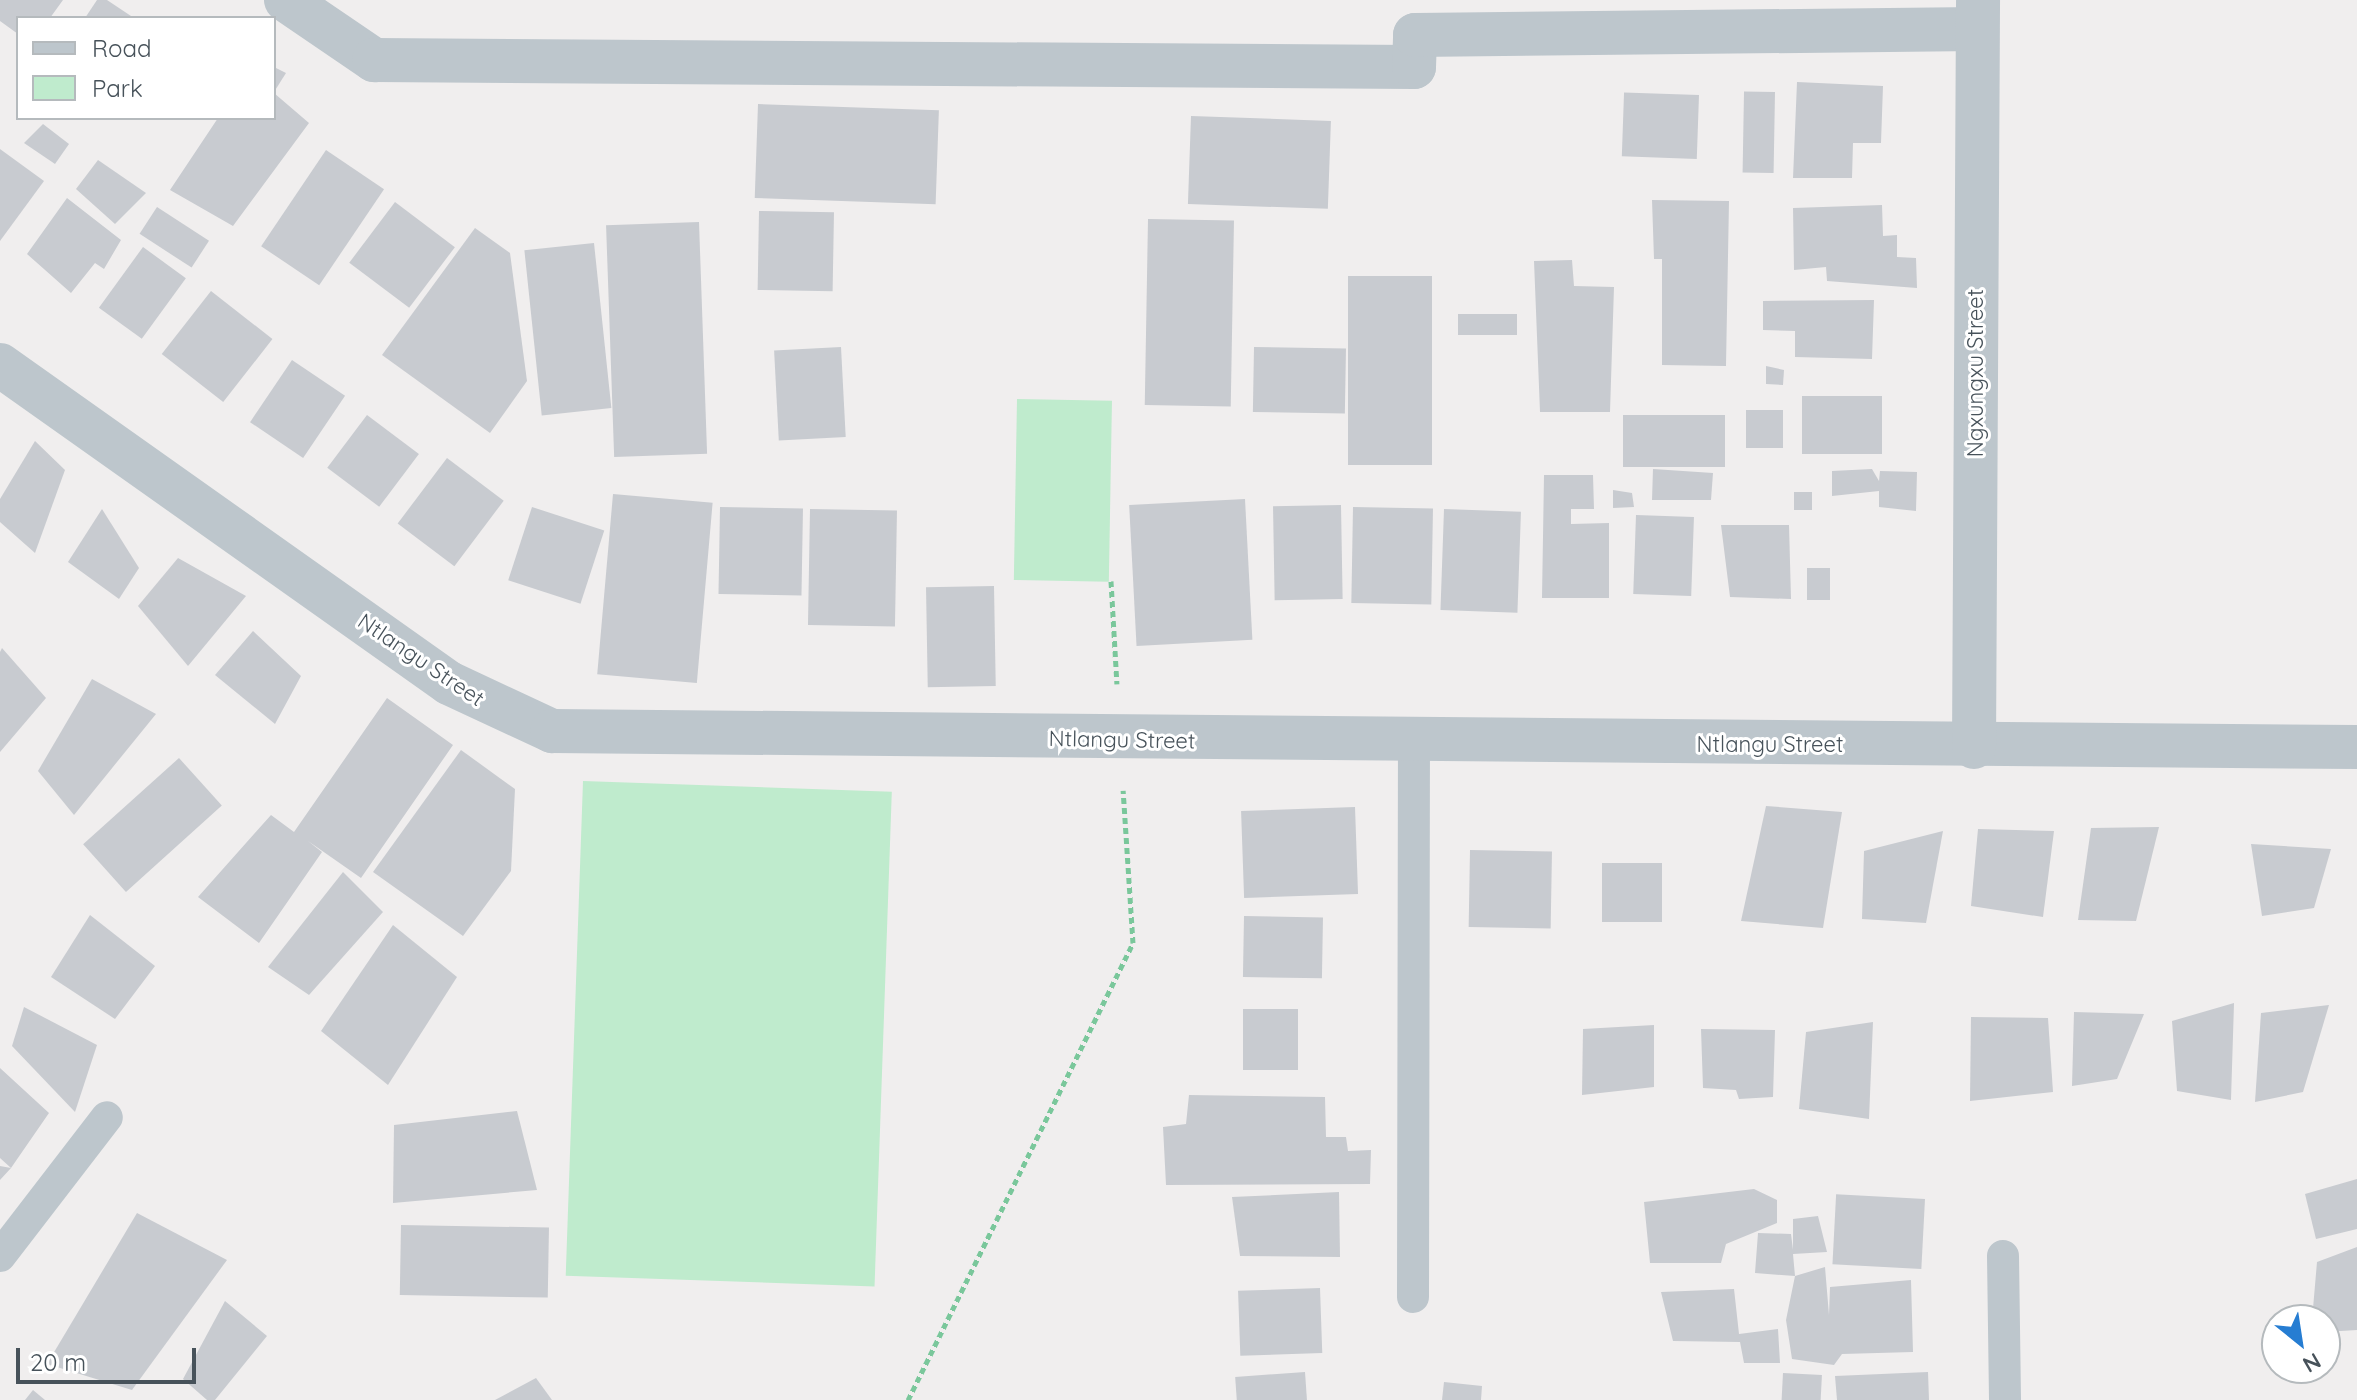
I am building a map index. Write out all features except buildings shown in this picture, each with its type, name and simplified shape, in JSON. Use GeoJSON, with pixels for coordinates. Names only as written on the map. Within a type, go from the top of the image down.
{"type":"FeatureCollection","features":[{"type":"Feature","properties":{"kind":"street"},"geometry":{"type":"LineString","coordinates":[[286,0],[374,60],[1414,67],[1415,35],[1978,14]]}},
{"type":"Feature","properties":{"kind":"street","name":"Ngxungxu Street"},"geometry":{"type":"LineString","coordinates":[[1974,747],[1978,14]]}},
{"type":"Feature","properties":{"kind":"street","name":"Ntlangu Street"},"geometry":{"type":"LineString","coordinates":[[0,365],[449,683],[552,731],[1414,743],[2357,747]]}},
{"type":"Feature","properties":{"kind":"lane"},"geometry":{"type":"LineString","coordinates":[[1413,1297],[1414,743]]}},
{"type":"Feature","properties":{"kind":"lane"},"geometry":{"type":"LineString","coordinates":[[0,1256],[107,1117]]}},
{"type":"Feature","properties":{"kind":"lane"},"geometry":{"type":"LineString","coordinates":[[2003,1256],[2005,1400]]}},
{"type":"Feature","properties":{"kind":"path"},"geometry":{"type":"LineString","coordinates":[[908,1400],[1133,943],[1111,581]]}},
{"type":"Feature","properties":{"kind":"green space"},"geometry":{"type":"Polygon","coordinates":[[[1017,399],[1112,401],[1109,582],[1014,580],[1017,399]]]}},
{"type":"Feature","properties":{"kind":"green space"},"geometry":{"type":"Polygon","coordinates":[[[583,781],[892,792],[875,1286],[566,1276],[583,781]]]}}]}
